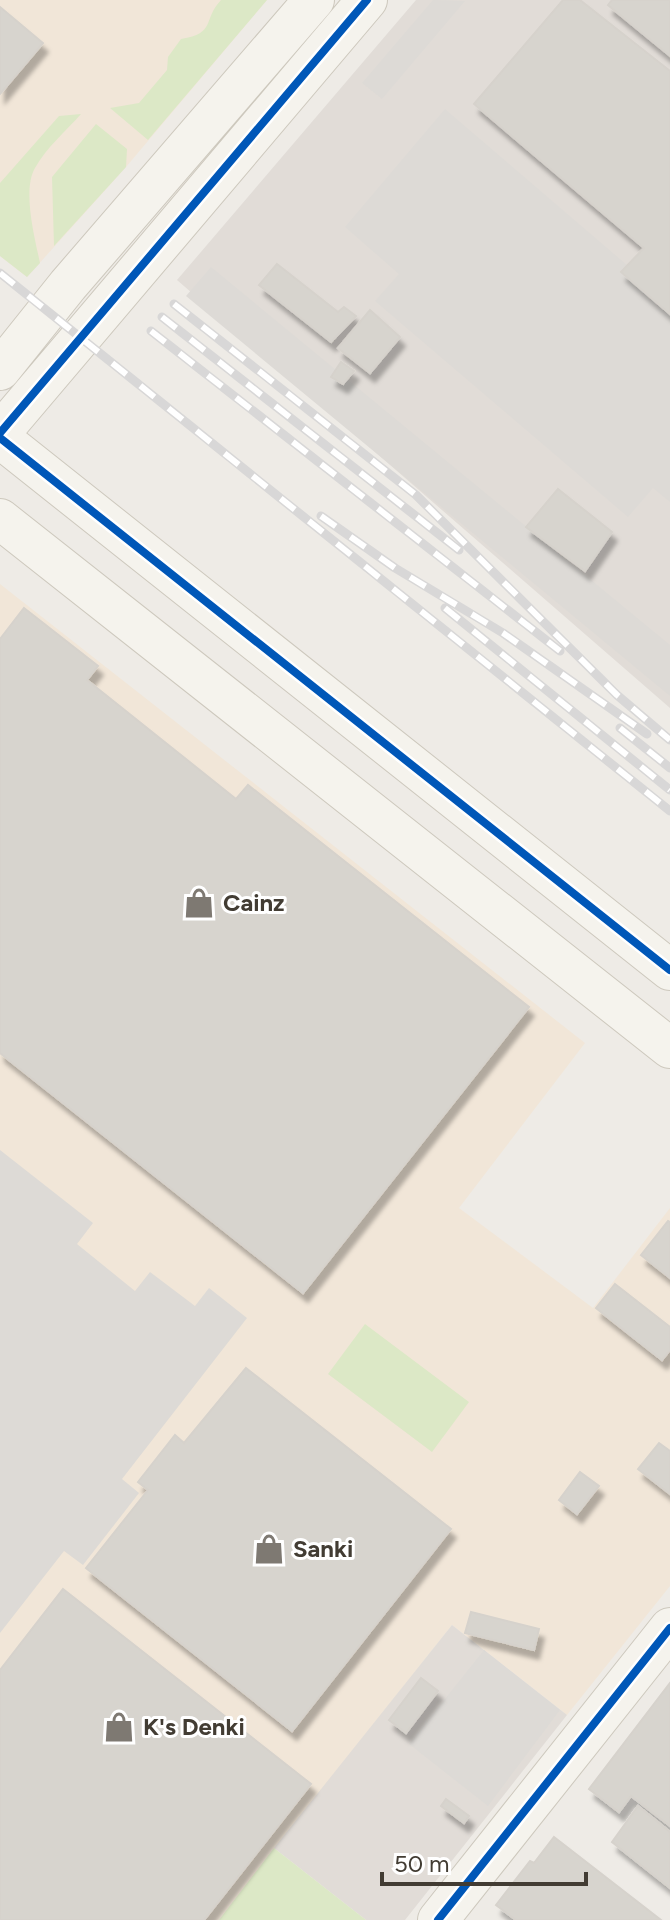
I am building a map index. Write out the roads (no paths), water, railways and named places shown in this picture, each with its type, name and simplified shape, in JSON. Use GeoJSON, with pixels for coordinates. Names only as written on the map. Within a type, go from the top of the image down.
{"type":"FeatureCollection","features":[{"type":"Feature","properties":{"kind":"street"},"geometry":{"type":"LineString","coordinates":[[0,370],[68,285],[314,0]]}},
{"type":"Feature","properties":{"kind":"street"},"geometry":{"type":"LineString","coordinates":[[367,0],[0,436],[670,970]]}},
{"type":"Feature","properties":{"kind":"street"},"geometry":{"type":"LineString","coordinates":[[0,519],[670,1048]]}},
{"type":"Feature","properties":{"kind":"street"},"geometry":{"type":"LineString","coordinates":[[438,1920],[670,1628]]}},
{"type":"Feature","properties":{"kind":"railway"},"geometry":{"type":"LineString","coordinates":[[0,273],[670,811]]}},
{"type":"Feature","properties":{"kind":"railway"},"geometry":{"type":"LineString","coordinates":[[174,304],[416,495],[617,695],[670,740]]}},
{"type":"Feature","properties":{"kind":"railway"},"geometry":{"type":"LineString","coordinates":[[162,317],[459,550]]}},
{"type":"Feature","properties":{"kind":"railway"},"geometry":{"type":"LineString","coordinates":[[151,331],[560,651]]}},
{"type":"Feature","properties":{"kind":"railway"},"geometry":{"type":"LineString","coordinates":[[321,516],[395,568],[503,633],[647,734]]}},
{"type":"Feature","properties":{"kind":"railway"},"geometry":{"type":"LineString","coordinates":[[445,608],[670,790]]}},
{"type":"Feature","properties":{"kind":"railway"},"geometry":{"type":"LineString","coordinates":[[620,728],[670,768]]}},
{"type":"Feature","properties":{"kind":"place","name":"Cainz"},"geometry":{"type":"Point","coordinates":[199,903]}},
{"type":"Feature","properties":{"kind":"place","name":"Sanki"},"geometry":{"type":"Point","coordinates":[269,1549]}},
{"type":"Feature","properties":{"kind":"place","name":"K's Denki"},"geometry":{"type":"Point","coordinates":[119,1727]}}]}
